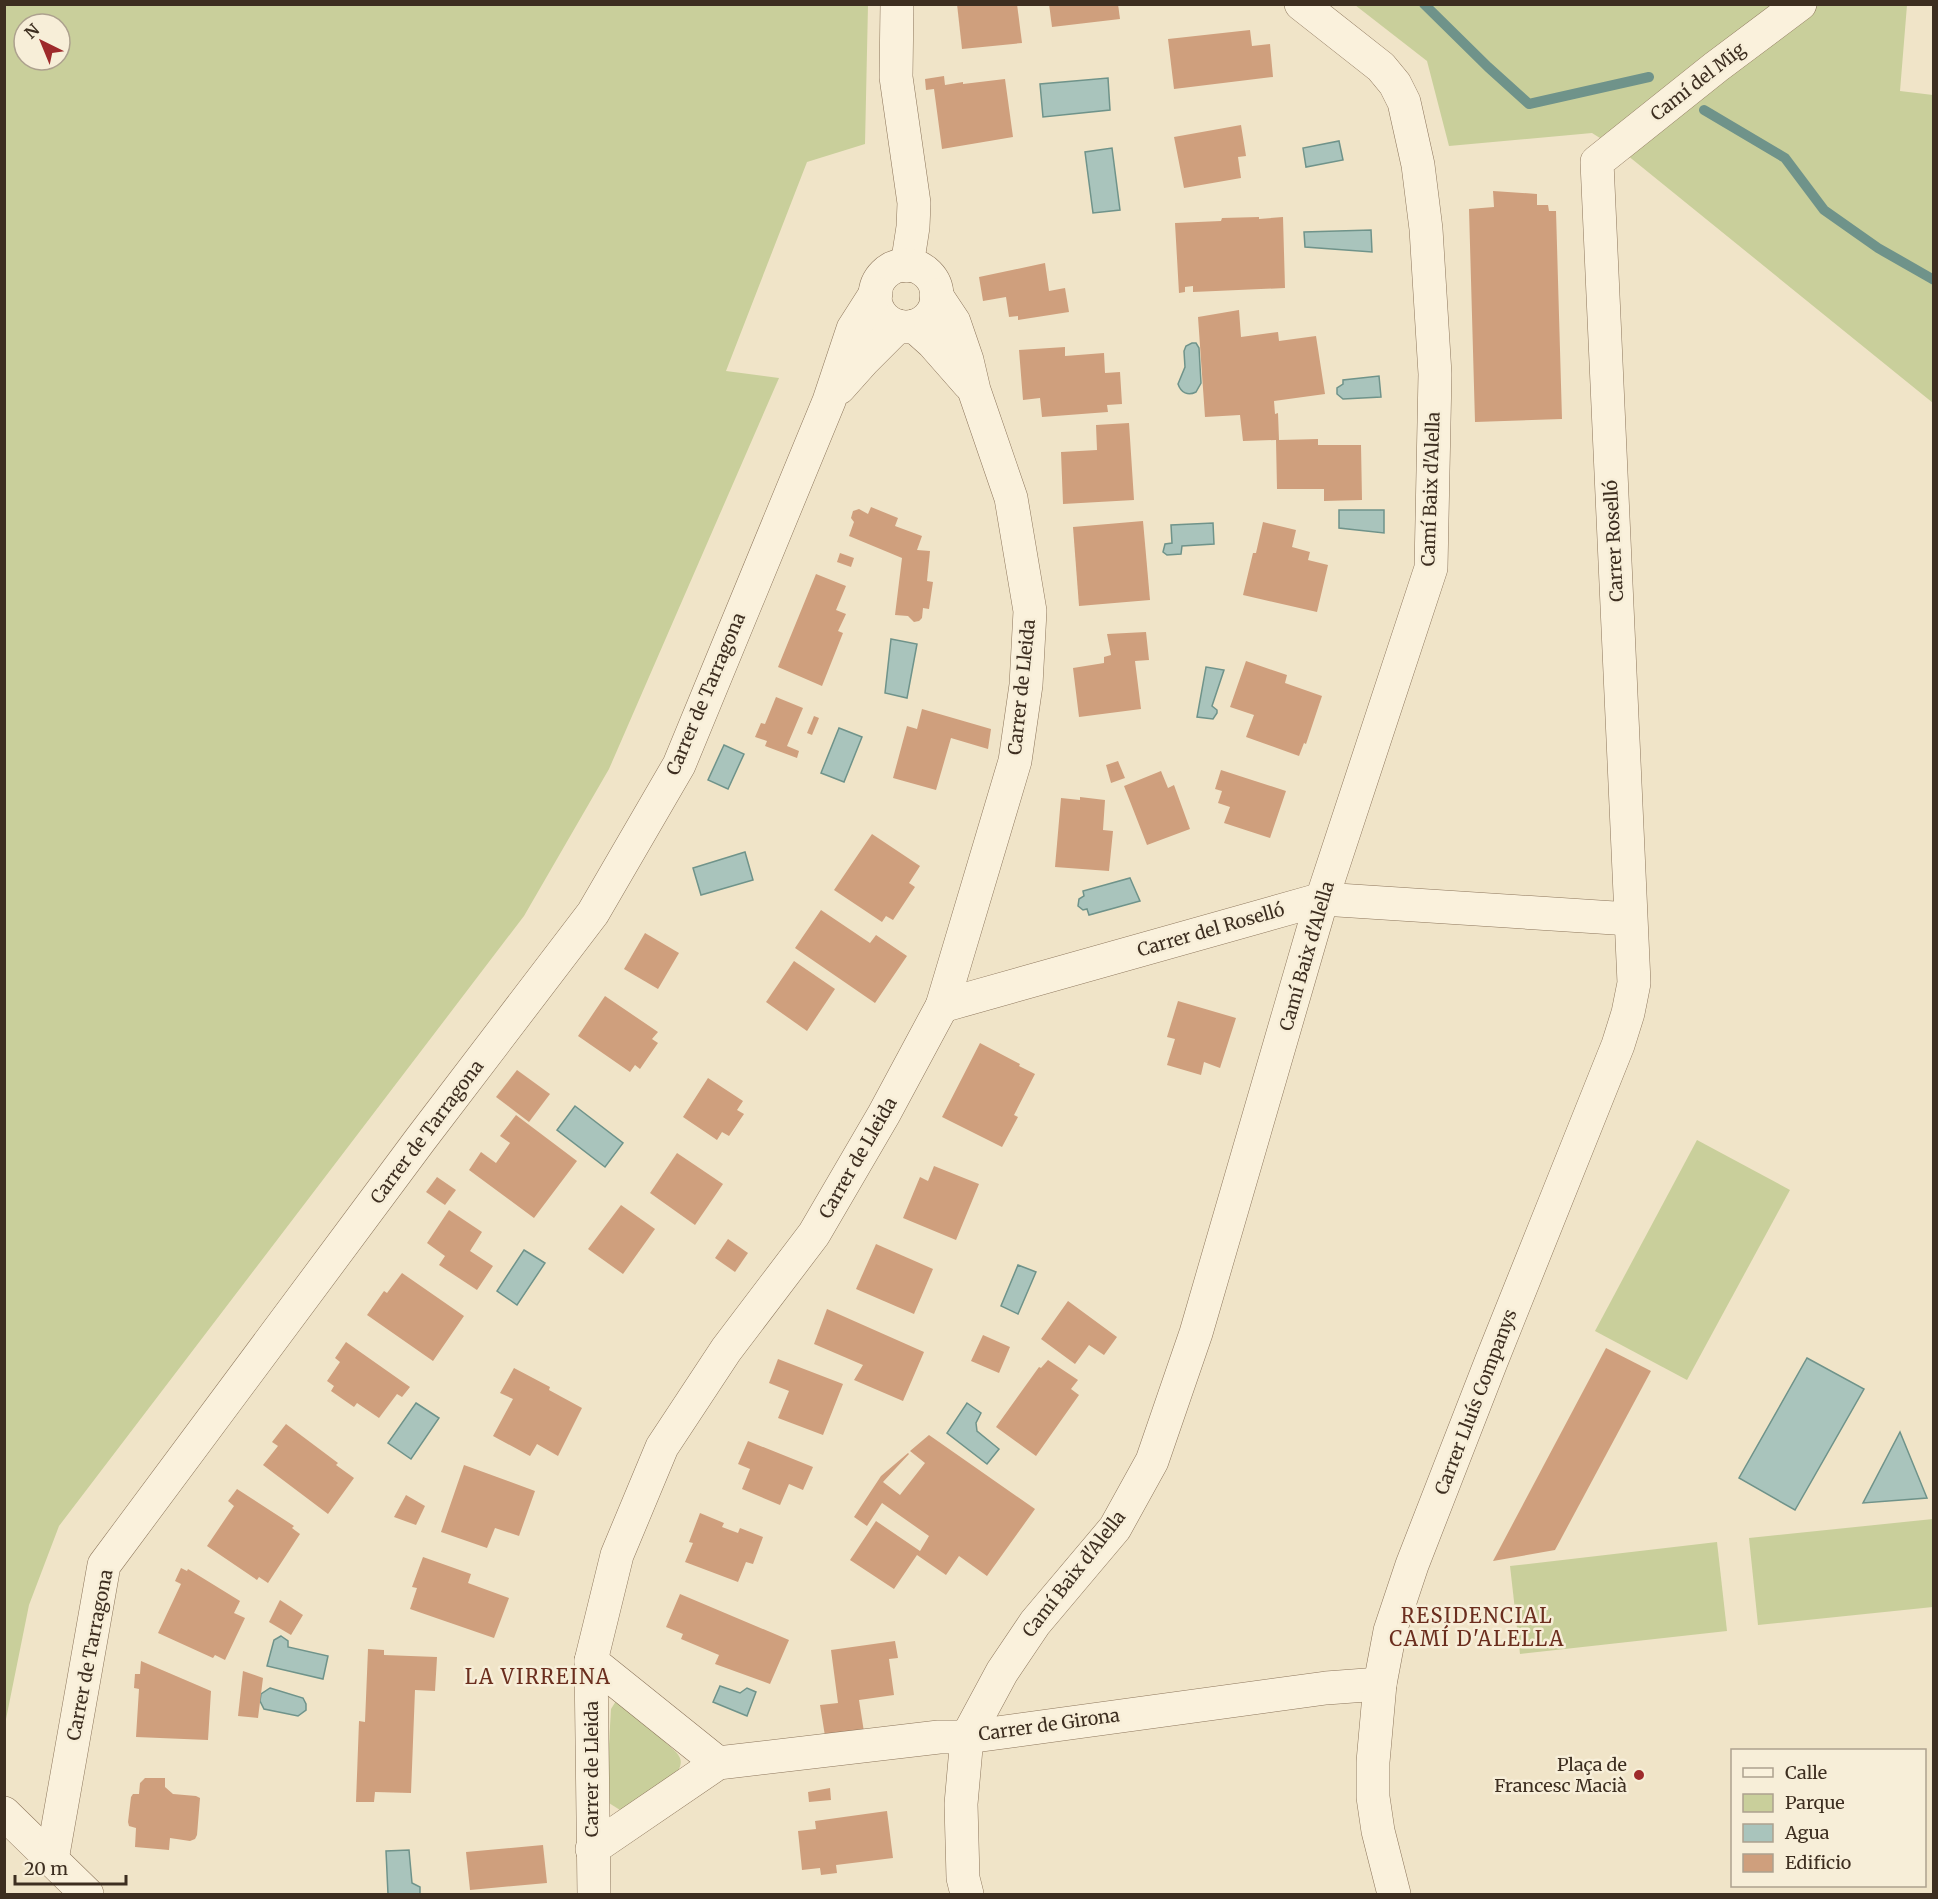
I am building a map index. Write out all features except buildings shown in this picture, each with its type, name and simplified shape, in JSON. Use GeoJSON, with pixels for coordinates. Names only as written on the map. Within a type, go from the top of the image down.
{"type":"FeatureCollection","features":[{"type":"Feature","properties":{"kind":"street"},"geometry":{"type":"LineString","coordinates":[[897,4],[896,77],[914,203],[907,266]]}},
{"type":"Feature","properties":{"kind":"street","name":"Camí Baix d'Alella"},"geometry":{"type":"LineString","coordinates":[[966,1894],[963,1878],[961,1804],[967,1737],[1002,1672],[1028,1633],[1115,1528],[1152,1461],[1196,1333],[1322,898],[1431,568],[1435,374],[1426,229],[1418,165],[1404,102],[1395,84],[1382,67],[1301,4]]}},
{"type":"Feature","properties":{"kind":"street","name":"Camí del Mig"},"geometry":{"type":"LineString","coordinates":[[1597,162],[1716,67],[1800,4]]}},
{"type":"Feature","properties":{"kind":"street","name":"Carrer Roselló"},"geometry":{"type":"LineString","coordinates":[[1597,162],[1630,919]]}},
{"type":"Feature","properties":{"kind":"street"},"geometry":{"type":"LineString","coordinates":[[907,266],[924,272],[935,286],[936,295],[935,306],[924,322],[906,326],[890,323],[878,310],[876,293],[878,285],[889,270],[907,266]]}},
{"type":"Feature","properties":{"kind":"street","name":"Carrer de Tarragona"},"geometry":{"type":"LineString","coordinates":[[52,1860],[105,1565],[420,1140],[593,913],[679,765],[829,401],[853,329],[876,293]]}},
{"type":"Feature","properties":{"kind":"street","name":"Carrer de Lleida"},"geometry":{"type":"LineString","coordinates":[[594,1894],[591,1661],[617,1556],[662,1447],[726,1350],[814,1234],[884,1114],[942,1006],[1015,761],[1026,685],[1030,611],[1011,498],[974,390],[954,322],[936,295]]}},
{"type":"Feature","properties":{"kind":"street","name":"Carrer de Tarragona"},"geometry":{"type":"LineString","coordinates":[[829,401],[864,360],[906,326]]}},
{"type":"Feature","properties":{"kind":"street","name":"Carrer de Lleida"},"geometry":{"type":"LineString","coordinates":[[906,326],[933,343],[974,390]]}},
{"type":"Feature","properties":{"kind":"street","name":"Carrer del Roselló"},"geometry":{"type":"LineString","coordinates":[[942,1006],[1322,898],[1630,919]]}},
{"type":"Feature","properties":{"kind":"street","name":"Carrer Lluís Companys"},"geometry":{"type":"LineString","coordinates":[[1394,1894],[1378,1831],[1373,1797],[1372,1762],[1380,1684],[1390,1631],[1412,1565],[1621,1034],[1634,983],[1630,919]]}},
{"type":"Feature","properties":{"kind":"street"},"geometry":{"type":"LineString","coordinates":[[591,1661],[718,1763]]}},
{"type":"Feature","properties":{"kind":"street","name":"Carrer de Girona"},"geometry":{"type":"LineString","coordinates":[[592,1850],[718,1763],[939,1737],[967,1737],[1326,1688],[1380,1684]]}},
{"type":"Feature","properties":{"kind":"street"},"geometry":{"type":"LineString","coordinates":[[6,1820],[87,1894]]}},
{"type":"Feature","properties":{"kind":"green space"},"geometry":{"type":"Polygon","coordinates":[[[5,4],[868,5],[865,144],[807,162],[726,371],[779,378],[609,769],[524,916],[59,1526],[29,1605],[5,1724],[5,4]]]}},
{"type":"Feature","properties":{"kind":"green space"},"geometry":{"type":"Polygon","coordinates":[[[1355,5],[1907,5],[1900,91],[1933,95],[1933,403],[1627,155],[1592,133],[1449,146],[1427,61],[1355,5]]]}},
{"type":"Feature","properties":{"kind":"green space"},"geometry":{"type":"Polygon","coordinates":[[[1697,1140],[1790,1190],[1687,1380],[1595,1331],[1697,1140]]]}},
{"type":"Feature","properties":{"kind":"green space"},"geometry":{"type":"Polygon","coordinates":[[[1933,1519],[1933,1607],[1758,1625],[1749,1538],[1933,1519]]]}},
{"type":"Feature","properties":{"kind":"green space"},"geometry":{"type":"Polygon","coordinates":[[[1717,1542],[1727,1631],[1520,1654],[1510,1566],[1717,1542]]]}},
{"type":"Feature","properties":{"kind":"green space"},"geometry":{"type":"Polygon","coordinates":[[[616,1701],[620,1701],[676,1752],[681,1761],[678,1771],[626,1809],[620,1810],[609,1803],[606,1797],[611,1709],[616,1701]]]}},
{"type":"Feature","properties":{"kind":"water"},"geometry":{"type":"Polygon","coordinates":[[[1108,78],[1110,110],[1043,117],[1040,84],[1108,78]]]}},
{"type":"Feature","properties":{"kind":"water"},"geometry":{"type":"Polygon","coordinates":[[[1339,141],[1343,160],[1306,167],[1303,148],[1339,141]]]}},
{"type":"Feature","properties":{"kind":"water"},"geometry":{"type":"Polygon","coordinates":[[[1112,148],[1120,210],[1093,213],[1085,152],[1112,148]]]}},
{"type":"Feature","properties":{"kind":"water"},"geometry":{"type":"Polygon","coordinates":[[[1371,230],[1372,252],[1305,247],[1304,232],[1371,230]]]}},
{"type":"Feature","properties":{"kind":"water"},"geometry":{"type":"Polygon","coordinates":[[[1196,343],[1199,348],[1201,383],[1196,392],[1188,394],[1181,390],[1178,384],[1185,367],[1184,351],[1186,346],[1196,343]]]}},
{"type":"Feature","properties":{"kind":"water"},"geometry":{"type":"Polygon","coordinates":[[[1379,376],[1381,397],[1343,399],[1337,394],[1337,388],[1343,384],[1343,380],[1379,376]]]}},
{"type":"Feature","properties":{"kind":"water"},"geometry":{"type":"Polygon","coordinates":[[[1339,510],[1384,510],[1384,533],[1339,528],[1339,510]]]}},
{"type":"Feature","properties":{"kind":"water"},"geometry":{"type":"Polygon","coordinates":[[[1213,523],[1214,544],[1182,546],[1181,554],[1167,555],[1163,552],[1165,544],[1172,543],[1171,525],[1213,523]]]}},
{"type":"Feature","properties":{"kind":"water"},"geometry":{"type":"Polygon","coordinates":[[[891,639],[917,644],[907,698],[885,693],[891,639]]]}},
{"type":"Feature","properties":{"kind":"water"},"geometry":{"type":"Polygon","coordinates":[[[1206,667],[1224,670],[1212,706],[1217,710],[1213,719],[1197,717],[1206,667]]]}},
{"type":"Feature","properties":{"kind":"water"},"geometry":{"type":"Polygon","coordinates":[[[839,728],[862,737],[844,782],[821,773],[839,728]]]}},
{"type":"Feature","properties":{"kind":"water"},"geometry":{"type":"Polygon","coordinates":[[[724,745],[744,754],[728,789],[708,780],[724,745]]]}},
{"type":"Feature","properties":{"kind":"water"},"geometry":{"type":"Polygon","coordinates":[[[745,852],[753,880],[701,895],[693,868],[745,852]]]}},
{"type":"Feature","properties":{"kind":"water"},"geometry":{"type":"Polygon","coordinates":[[[1130,878],[1140,901],[1089,915],[1087,909],[1083,910],[1078,906],[1079,899],[1084,896],[1083,891],[1130,878]]]}},
{"type":"Feature","properties":{"kind":"water"},"geometry":{"type":"Polygon","coordinates":[[[575,1106],[623,1143],[605,1167],[557,1130],[575,1106]]]}},
{"type":"Feature","properties":{"kind":"water"},"geometry":{"type":"Polygon","coordinates":[[[524,1250],[545,1263],[517,1305],[497,1291],[524,1250]]]}},
{"type":"Feature","properties":{"kind":"water"},"geometry":{"type":"Polygon","coordinates":[[[1018,1265],[1036,1272],[1018,1314],[1001,1306],[1018,1265]]]}},
{"type":"Feature","properties":{"kind":"water"},"geometry":{"type":"Polygon","coordinates":[[[1807,1358],[1864,1389],[1795,1510],[1739,1478],[1807,1358]]]}},
{"type":"Feature","properties":{"kind":"water"},"geometry":{"type":"Polygon","coordinates":[[[416,1403],[439,1418],[411,1459],[388,1443],[416,1403]]]}},
{"type":"Feature","properties":{"kind":"water"},"geometry":{"type":"Polygon","coordinates":[[[967,1403],[981,1413],[976,1423],[977,1431],[999,1449],[987,1464],[947,1433],[967,1403]]]}},
{"type":"Feature","properties":{"kind":"water"},"geometry":{"type":"Polygon","coordinates":[[[1900,1432],[1927,1498],[1863,1503],[1900,1432]]]}},
{"type":"Feature","properties":{"kind":"water"},"geometry":{"type":"Polygon","coordinates":[[[281,1636],[288,1641],[288,1647],[328,1656],[323,1679],[267,1666],[274,1640],[281,1636]]]}},
{"type":"Feature","properties":{"kind":"water"},"geometry":{"type":"Polygon","coordinates":[[[720,1686],[740,1693],[747,1688],[756,1692],[747,1716],[713,1702],[720,1686]]]}},
{"type":"Feature","properties":{"kind":"water"},"geometry":{"type":"Polygon","coordinates":[[[270,1688],[303,1698],[306,1710],[298,1716],[264,1709],[260,1701],[261,1694],[270,1688]]]}},
{"type":"Feature","properties":{"kind":"water"},"geometry":{"type":"Polygon","coordinates":[[[409,1850],[412,1883],[420,1887],[420,1894],[388,1894],[386,1851],[409,1850]]]}},
{"type":"Feature","properties":{"kind":"waterway"},"geometry":{"type":"LineString","coordinates":[[1424,4],[1529,104],[1649,77]]}},
{"type":"Feature","properties":{"kind":"waterway"},"geometry":{"type":"LineString","coordinates":[[1704,110],[1785,158],[1824,210],[1878,248],[1934,280]]}},
{"type":"Feature","properties":{"kind":"place","name":"Plaça de Francesc Macià"},"geometry":{"type":"Point","coordinates":[1639,1775]}},
{"type":"Feature","properties":{"kind":"district","name":"RESIDENCIAL CAMÍ D'ALELLA"},"geometry":{"type":"Point","coordinates":[1477,1628]}},
{"type":"Feature","properties":{"kind":"district","name":"LA VIRREINA"},"geometry":{"type":"Point","coordinates":[538,1677]}}]}
